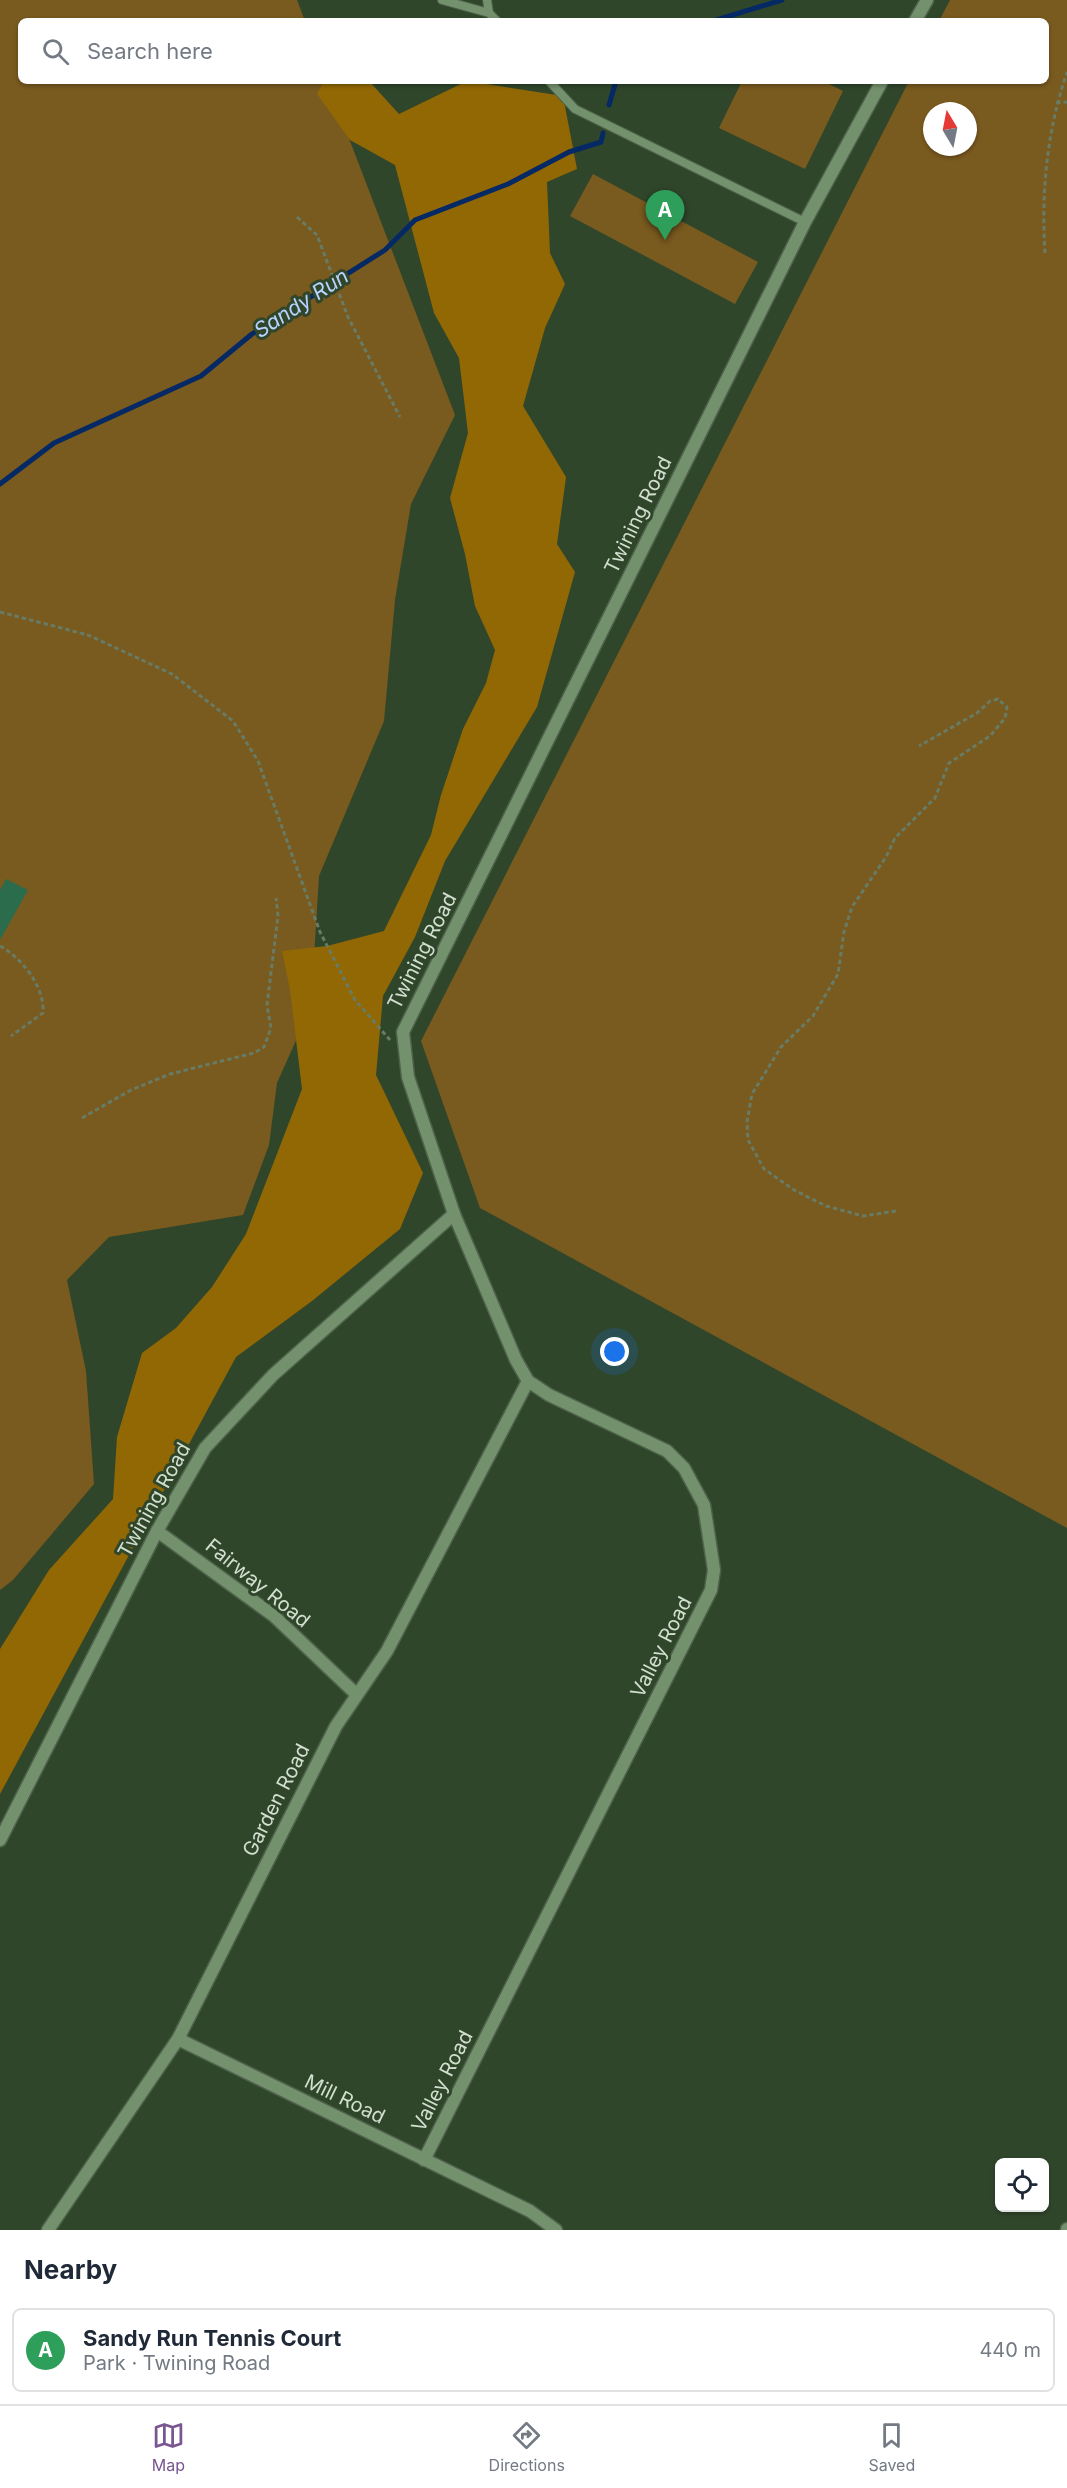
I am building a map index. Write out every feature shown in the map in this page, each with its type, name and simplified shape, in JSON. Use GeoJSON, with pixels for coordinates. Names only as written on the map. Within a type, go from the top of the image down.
{"type":"FeatureCollection","features":[{"type":"Feature","properties":{"kind":"street"},"geometry":{"type":"LineString","coordinates":[[917,18],[927,0]]}},
{"type":"Feature","properties":{"kind":"street","name":"Twining Road"},"geometry":{"type":"LineString","coordinates":[[0,1840],[157,1531],[186,1477],[217,1432],[273,1375],[454,1214],[408,1077],[403,1051],[403,1032],[805,222],[880,84]]}},
{"type":"Feature","properties":{"kind":"street","name":"Valley Road"},"geometry":{"type":"LineString","coordinates":[[424,2160],[711,1590],[713,1580],[712,1549],[704,1505],[684,1468],[667,1451],[549,1395],[528,1381],[516,1360],[454,1214]]}},
{"type":"Feature","properties":{"kind":"street","name":"Garden Road"},"geometry":{"type":"LineString","coordinates":[[51,2229],[178,2039],[336,1726],[387,1651],[528,1381]]}},
{"type":"Feature","properties":{"kind":"street","name":"Fairway Road"},"geometry":{"type":"LineString","coordinates":[[157,1531],[274,1616],[356,1694]]}},
{"type":"Feature","properties":{"kind":"street","name":"Mill Road"},"geometry":{"type":"LineString","coordinates":[[178,2039],[530,2211],[556,2230]]}},
{"type":"Feature","properties":{"kind":"lane"},"geometry":{"type":"LineString","coordinates":[[441,0],[489,13],[494,18]]}},
{"type":"Feature","properties":{"kind":"lane"},"geometry":{"type":"LineString","coordinates":[[487,0],[489,13]]}},
{"type":"Feature","properties":{"kind":"lane"},"geometry":{"type":"LineString","coordinates":[[552,84],[575,109],[805,222]]}},
{"type":"Feature","properties":{"kind":"path"},"geometry":{"type":"LineString","coordinates":[[1045,253],[1042,208],[1044,174],[1056,104],[1067,72]]}},
{"type":"Feature","properties":{"kind":"path"},"geometry":{"type":"LineString","coordinates":[[1056,104],[1067,102]]}},
{"type":"Feature","properties":{"kind":"path"},"geometry":{"type":"LineString","coordinates":[[297,217],[317,235],[323,258],[337,293],[364,352],[400,417]]}},
{"type":"Feature","properties":{"kind":"path"},"geometry":{"type":"LineString","coordinates":[[0,612],[88,635],[172,674],[233,721],[258,761],[320,933],[355,1000],[377,1028],[403,1051]]}},
{"type":"Feature","properties":{"kind":"path"},"geometry":{"type":"LineString","coordinates":[[896,1211],[863,1216],[826,1206],[794,1190],[764,1169],[748,1140],[747,1122],[752,1095],[765,1072],[781,1047],[813,1016],[838,974],[844,933],[852,907],[886,857],[895,838],[935,798],[949,763],[990,736],[1005,718],[1007,706],[998,699],[990,701],[977,713],[919,746]]}},
{"type":"Feature","properties":{"kind":"path"},"geometry":{"type":"LineString","coordinates":[[82,1118],[131,1090],[170,1074],[254,1053],[264,1047],[271,1028],[267,1005],[277,926],[276,898]]}},
{"type":"Feature","properties":{"kind":"path"},"geometry":{"type":"LineString","coordinates":[[0,946],[23,966],[43,995],[43,1013],[11,1036]]}},
{"type":"Feature","properties":{"kind":"shaded area"},"geometry":{"type":"Polygon","coordinates":[[[0,0],[297,0],[304,18],[18,18],[18,84],[328,84],[455,415],[411,504],[395,600],[384,721],[319,876],[311,1007],[277,1083],[269,1145],[243,1215],[109,1237],[67,1280],[86,1371],[94,1484],[13,1580],[0,1590],[0,0]]]}},
{"type":"Feature","properties":{"kind":"shaded area"},"geometry":{"type":"Polygon","coordinates":[[[950,0],[1067,0],[1067,1528],[480,1208],[421,1041],[907,84],[1049,84],[1049,18],[941,18],[950,0]]]}},
{"type":"Feature","properties":{"kind":"shaded area"},"geometry":{"type":"Polygon","coordinates":[[[322,84],[372,84],[399,114],[461,84],[486,84],[563,96],[577,169],[547,182],[550,253],[565,284],[545,328],[523,406],[566,477],[557,544],[575,572],[537,707],[445,861],[415,937],[383,996],[376,1075],[423,1173],[400,1229],[312,1301],[236,1357],[0,1794],[0,1649],[49,1570],[113,1499],[117,1437],[142,1353],[176,1328],[212,1287],[246,1234],[302,1089],[290,990],[282,951],[327,946],[384,931],[431,835],[441,795],[463,729],[486,683],[495,650],[475,606],[465,554],[450,498],[468,433],[459,358],[434,313],[395,165],[350,140],[317,94],[322,84]]]}},
{"type":"Feature","properties":{"kind":"shaded area"},"geometry":{"type":"Polygon","coordinates":[[[741,84],[829,84],[843,91],[805,169],[719,128],[741,84]]]}},
{"type":"Feature","properties":{"kind":"shaded area"},"geometry":{"type":"Polygon","coordinates":[[[593,174],[758,262],[735,304],[570,216],[593,174]]]}},
{"type":"Feature","properties":{"kind":"building"},"geometry":{"type":"Polygon","coordinates":[[[6,879],[28,890],[0,940],[0,890],[6,879]]]}},
{"type":"Feature","properties":{"kind":"waterway","name":"Sandy Run"},"geometry":{"type":"LineString","coordinates":[[723,18],[782,0]]}},
{"type":"Feature","properties":{"kind":"waterway","name":"Sandy Run"},"geometry":{"type":"LineString","coordinates":[[609,105],[615,84]]}},
{"type":"Feature","properties":{"kind":"waterway","name":"Sandy Run"},"geometry":{"type":"LineString","coordinates":[[0,484],[54,443],[201,376],[252,334],[385,250],[415,220],[508,184],[569,152],[601,142],[603,133]]}},
{"type":"Feature","properties":{"kind":"place","name":"Sandy Run Tennis Court"},"geometry":{"type":"Point","coordinates":[665,240]}}]}
